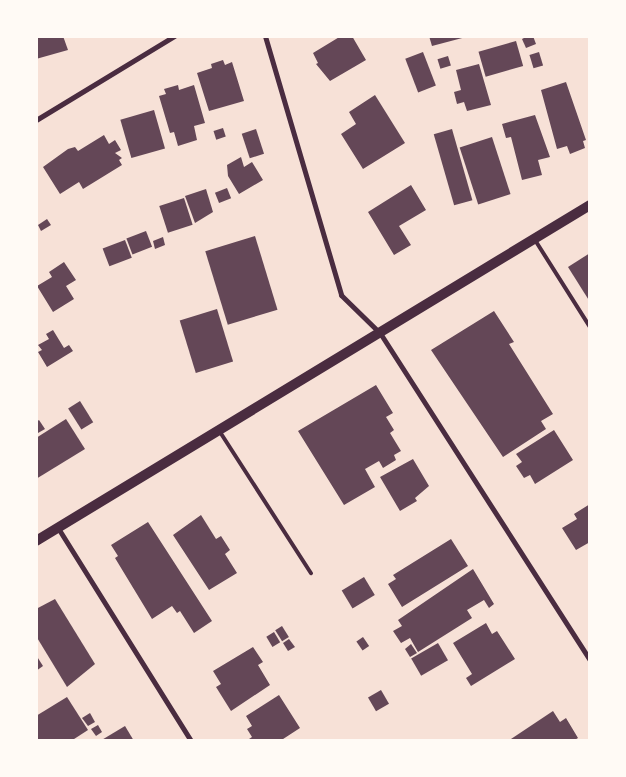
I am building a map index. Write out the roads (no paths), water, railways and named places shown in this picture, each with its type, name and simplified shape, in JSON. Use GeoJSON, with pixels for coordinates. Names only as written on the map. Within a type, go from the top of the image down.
{"type":"FeatureCollection","features":[{"type":"Feature","properties":{"kind":"main road"},"geometry":{"type":"LineString","coordinates":[[36,542],[590,205]]}},
{"type":"Feature","properties":{"kind":"street"},"geometry":{"type":"LineString","coordinates":[[36,120],[174,36]]}},
{"type":"Feature","properties":{"kind":"street"},"geometry":{"type":"LineString","coordinates":[[265,36],[341,295],[380,333],[590,660]]}},
{"type":"Feature","properties":{"kind":"street"},"geometry":{"type":"LineString","coordinates":[[58,528],[191,741]]}},
{"type":"Feature","properties":{"kind":"lane"},"geometry":{"type":"LineString","coordinates":[[534,239],[590,327]]}},
{"type":"Feature","properties":{"kind":"lane"},"geometry":{"type":"LineString","coordinates":[[218,430],[311,573]]}}]}
